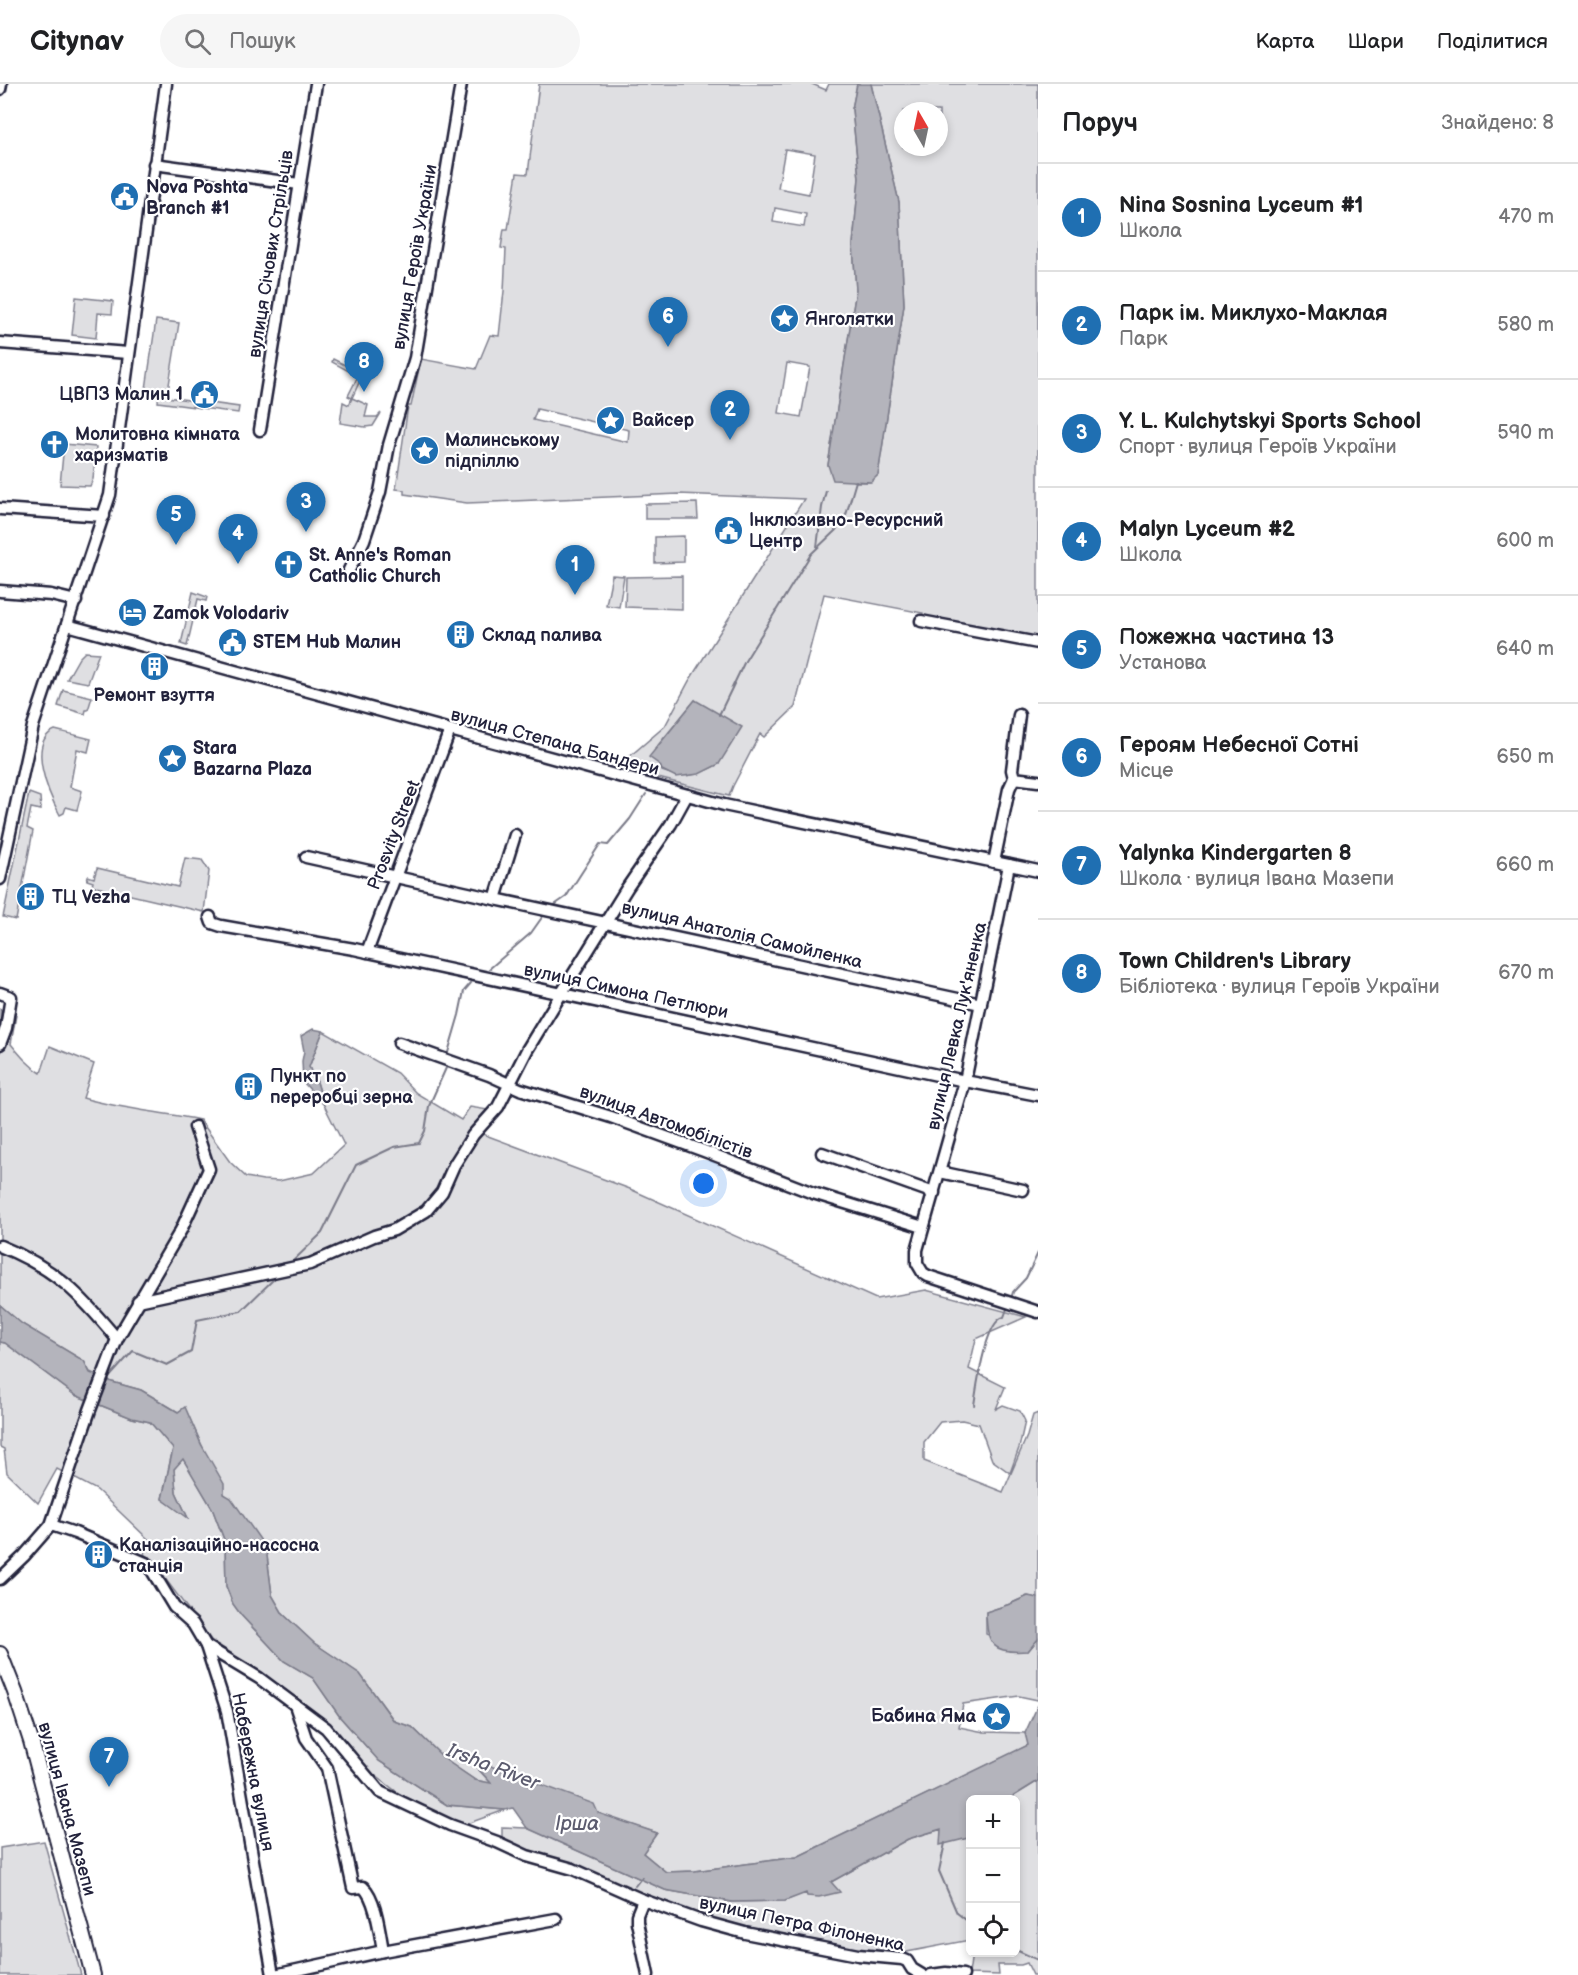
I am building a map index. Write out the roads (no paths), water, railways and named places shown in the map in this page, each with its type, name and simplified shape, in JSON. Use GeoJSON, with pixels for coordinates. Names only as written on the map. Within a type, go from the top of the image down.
{"type":"FeatureCollection","features":[{"type":"Feature","properties":{"kind":"main road","name":"вулиця Івана Мазепи"},"geometry":{"type":"LineString","coordinates":[[0,1654],[31,1741],[93,1975]]}},
{"type":"Feature","properties":{"kind":"street"},"geometry":{"type":"LineString","coordinates":[[0,89],[1,84]]}},
{"type":"Feature","properties":{"kind":"street"},"geometry":{"type":"LineString","coordinates":[[0,879],[33,726],[110,495],[166,84]]}},
{"type":"Feature","properties":{"kind":"street","name":"вулиця Січових Стрільців"},"geometry":{"type":"LineString","coordinates":[[260,430],[316,84]]}},
{"type":"Feature","properties":{"kind":"street","name":"вулиця Героїв України"},"geometry":{"type":"LineString","coordinates":[[349,570],[364,540],[380,492],[389,446],[415,358],[461,84]]}},
{"type":"Feature","properties":{"kind":"street"},"geometry":{"type":"LineString","coordinates":[[154,164],[299,184]]}},
{"type":"Feature","properties":{"kind":"street"},"geometry":{"type":"LineString","coordinates":[[0,343],[128,353]]}},
{"type":"Feature","properties":{"kind":"street"},"geometry":{"type":"LineString","coordinates":[[0,509],[104,516]]}},
{"type":"Feature","properties":{"kind":"street"},"geometry":{"type":"LineString","coordinates":[[0,591],[58,596],[76,601]]}},
{"type":"Feature","properties":{"kind":"street"},"geometry":{"type":"LineString","coordinates":[[921,621],[1038,644]]}},
{"type":"Feature","properties":{"kind":"street","name":"вулиця Степана Бандери"},"geometry":{"type":"LineString","coordinates":[[67,625],[763,815],[1038,871]]}},
{"type":"Feature","properties":{"kind":"street"},"geometry":{"type":"LineString","coordinates":[[994,862],[1009,789],[1014,778],[1012,770],[1019,715]]}},
{"type":"Feature","properties":{"kind":"street","name":"Prosvity Street"},"geometry":{"type":"LineString","coordinates":[[367,952],[450,730]]}},
{"type":"Feature","properties":{"kind":"street"},"geometry":{"type":"LineString","coordinates":[[1014,778],[1038,781]]}},
{"type":"Feature","properties":{"kind":"street"},"geometry":{"type":"LineString","coordinates":[[138,1301],[310,1264],[412,1221],[426,1211],[439,1197],[463,1150],[477,1130],[494,1113],[527,1050],[627,888],[671,824],[687,795]]}},
{"type":"Feature","properties":{"kind":"street"},"geometry":{"type":"LineString","coordinates":[[495,898],[515,835]]}},
{"type":"Feature","properties":{"kind":"street","name":"вулиця Анатолія Самойленка"},"geometry":{"type":"LineString","coordinates":[[306,857],[981,1004]]}},
{"type":"Feature","properties":{"kind":"street","name":"вулиця Левка Лук'яненка"},"geometry":{"type":"LineString","coordinates":[[1009,865],[965,1081],[916,1255],[920,1269],[928,1276],[1038,1312]]}},
{"type":"Feature","properties":{"kind":"street","name":"вулиця Симона Петлюри"},"geometry":{"type":"LineString","coordinates":[[210,917],[212,923],[220,926],[336,945],[1038,1095]]}},
{"type":"Feature","properties":{"kind":"street"},"geometry":{"type":"LineString","coordinates":[[0,993],[11,997],[6,1028],[0,1044]]}},
{"type":"Feature","properties":{"kind":"street","name":"вулиця Автомобілістів"},"geometry":{"type":"LineString","coordinates":[[399,1043],[489,1074],[520,1089],[705,1151],[813,1193],[923,1227]]}},
{"type":"Feature","properties":{"kind":"street"},"geometry":{"type":"LineString","coordinates":[[0,1579],[51,1525],[117,1339],[181,1230],[209,1169],[195,1127]]}},
{"type":"Feature","properties":{"kind":"street"},"geometry":{"type":"LineString","coordinates":[[822,1153],[934,1193]]}},
{"type":"Feature","properties":{"kind":"street"},"geometry":{"type":"LineString","coordinates":[[940,1172],[1023,1190]]}},
{"type":"Feature","properties":{"kind":"street"},"geometry":{"type":"LineString","coordinates":[[0,1246],[28,1257],[64,1281],[86,1302],[117,1339]]}},
{"type":"Feature","properties":{"kind":"street"},"geometry":{"type":"LineString","coordinates":[[51,1525],[148,1564],[174,1607],[193,1624],[206,1646]]}},
{"type":"Feature","properties":{"kind":"street","name":"Набережна вулиця"},"geometry":{"type":"LineString","coordinates":[[206,1646],[259,1678],[326,1728],[380,1792],[450,1825],[527,1856],[573,1869],[643,1900]]}},
{"type":"Feature","properties":{"kind":"street","name":"Набережна вулиця"},"geometry":{"type":"LineString","coordinates":[[206,1646],[227,1711],[274,1975],[383,1951],[556,1919]]}},
{"type":"Feature","properties":{"kind":"street"},"geometry":{"type":"LineString","coordinates":[[295,1705],[306,1738],[327,1768],[353,1888],[363,1887],[368,1891],[376,1913],[383,1951]]}},
{"type":"Feature","properties":{"kind":"street"},"geometry":{"type":"LineString","coordinates":[[643,1900],[637,1915],[637,1922],[648,1975]]}},
{"type":"Feature","properties":{"kind":"street","name":"вулиця Петра Філоненка"},"geometry":{"type":"LineString","coordinates":[[643,1900],[701,1921],[745,1933],[858,1956],[902,1959],[922,1975]]}},
{"type":"Feature","properties":{"kind":"street"},"geometry":{"type":"LineString","coordinates":[[931,1975],[946,1973],[963,1975]]}},
{"type":"Feature","properties":{"kind":"water"},"geometry":{"type":"Polygon","coordinates":[[[857,84],[871,84],[899,202],[904,305],[878,475],[871,482],[833,480],[828,465],[856,290],[853,245],[859,178],[852,109],[857,84]]]}},
{"type":"Feature","properties":{"kind":"water"},"geometry":{"type":"Polygon","coordinates":[[[695,700],[742,727],[719,764],[699,774],[676,777],[662,770],[660,765],[649,757],[695,700]]]}},
{"type":"Feature","properties":{"kind":"water"},"geometry":{"type":"Polygon","coordinates":[[[313,1029],[323,1031],[309,1067],[317,1082],[324,1105],[303,1082],[304,1051],[301,1036],[313,1029]]]}},
{"type":"Feature","properties":{"kind":"water","name":"Ірша"},"geometry":{"type":"Polygon","coordinates":[[[0,1305],[22,1324],[84,1361],[90,1373],[141,1390],[178,1412],[185,1407],[201,1444],[224,1484],[224,1494],[231,1498],[266,1548],[272,1595],[283,1614],[314,1643],[360,1674],[394,1721],[412,1727],[447,1761],[475,1780],[491,1783],[475,1765],[485,1764],[594,1804],[598,1813],[657,1833],[643,1853],[666,1872],[695,1871],[797,1857],[1028,1745],[1025,1733],[1038,1705],[1038,1781],[1015,1795],[966,1795],[966,1838],[940,1845],[941,1829],[908,1839],[831,1882],[840,1892],[819,1897],[807,1896],[806,1893],[785,1901],[732,1902],[665,1890],[527,1828],[513,1808],[505,1810],[447,1805],[379,1761],[340,1717],[313,1678],[284,1661],[241,1615],[233,1604],[226,1586],[225,1542],[212,1508],[183,1459],[174,1469],[176,1492],[188,1518],[162,1499],[173,1449],[150,1422],[132,1418],[75,1395],[5,1343],[0,1342],[0,1305]]]}},
{"type":"Feature","properties":{"kind":"water"},"geometry":{"type":"Polygon","coordinates":[[[1028,1596],[1038,1598],[1038,1639],[1028,1651],[1016,1652],[1000,1649],[990,1640],[986,1612],[1028,1596]]]}},
{"type":"Feature","properties":{"kind":"waterway"},"geometry":{"type":"LineString","coordinates":[[719,715],[745,661],[811,554],[836,530],[846,515],[856,481]]}},
{"type":"Feature","properties":{"kind":"waterway"},"geometry":{"type":"LineString","coordinates":[[817,547],[826,491]]}},
{"type":"Feature","properties":{"kind":"waterway"},"geometry":{"type":"LineString","coordinates":[[553,906],[566,897],[600,844],[608,845],[630,819],[646,794]]}},
{"type":"Feature","properties":{"kind":"waterway"},"geometry":{"type":"LineString","coordinates":[[489,969],[531,933],[543,916]]}},
{"type":"Feature","properties":{"kind":"waterway"},"geometry":{"type":"LineString","coordinates":[[447,1056],[464,991],[471,983]]}},
{"type":"Feature","properties":{"kind":"waterway"},"geometry":{"type":"LineString","coordinates":[[293,1261],[322,1233],[356,1165],[394,1147],[419,1143],[425,1131],[429,1106],[446,1068]]}},
{"type":"Feature","properties":{"kind":"waterway"},"geometry":{"type":"LineString","coordinates":[[1011,1299],[1013,1292],[1026,1278],[1038,1253]]}},
{"type":"Feature","properties":{"kind":"waterway"},"geometry":{"type":"LineString","coordinates":[[106,1381],[133,1351],[167,1365],[191,1352],[197,1320],[241,1311],[275,1278]]}},
{"type":"Feature","properties":{"kind":"waterway"},"geometry":{"type":"LineString","coordinates":[[974,1405],[987,1342],[997,1321],[1004,1317],[1007,1309]]}},
{"type":"Feature","properties":{"kind":"waterway"},"geometry":{"type":"LineString","coordinates":[[945,1843],[939,1871],[957,1913],[966,1920]]}},
{"type":"Feature","properties":{"kind":"waterway"},"geometry":{"type":"LineString","coordinates":[[635,1886],[642,1877]]}},
{"type":"Feature","properties":{"kind":"waterway"},"geometry":{"type":"LineString","coordinates":[[1020,1952],[1038,1960]]}},
{"type":"Feature","properties":{"kind":"place","name":"Nova Poshta Branch #1"},"geometry":{"type":"Point","coordinates":[125,197]}},
{"type":"Feature","properties":{"kind":"place","name":"Янголятки"},"geometry":{"type":"Point","coordinates":[784,319]}},
{"type":"Feature","properties":{"kind":"place","name":"Героям Небесної Сотні"},"geometry":{"type":"Point","coordinates":[668,347]}},
{"type":"Feature","properties":{"kind":"place","name":"Town Children's Library"},"geometry":{"type":"Point","coordinates":[364,392]}},
{"type":"Feature","properties":{"kind":"place","name":"ЦВПЗ Малин 1"},"geometry":{"type":"Point","coordinates":[204,394]}},
{"type":"Feature","properties":{"kind":"place","name":"Вайсер"},"geometry":{"type":"Point","coordinates":[611,420]}},
{"type":"Feature","properties":{"kind":"place","name":"Парк ім. Миклухо-Маклая"},"geometry":{"type":"Point","coordinates":[730,440]}},
{"type":"Feature","properties":{"kind":"place","name":"Молитовна кімната харизматів"},"geometry":{"type":"Point","coordinates":[54,444]}},
{"type":"Feature","properties":{"kind":"place","name":"Малинському підпіллю"},"geometry":{"type":"Point","coordinates":[424,450]}},
{"type":"Feature","properties":{"kind":"place","name":"Інклюзивно-Ресурсний Центр"},"geometry":{"type":"Point","coordinates":[728,530]}},
{"type":"Feature","properties":{"kind":"place","name":"Y. L. Kulchytskyi Sports School"},"geometry":{"type":"Point","coordinates":[306,532]}},
{"type":"Feature","properties":{"kind":"place","name":"Пожежна частина 13"},"geometry":{"type":"Point","coordinates":[176,545]}},
{"type":"Feature","properties":{"kind":"place","name":"Malyn Lyceum #2"},"geometry":{"type":"Point","coordinates":[238,564]}},
{"type":"Feature","properties":{"kind":"place","name":"St. Anne's Roman Catholic Church"},"geometry":{"type":"Point","coordinates":[288,565]}},
{"type":"Feature","properties":{"kind":"place","name":"Nina Sosnina Lyceum #1"},"geometry":{"type":"Point","coordinates":[575,595]}},
{"type":"Feature","properties":{"kind":"place","name":"Zamok Volodariv"},"geometry":{"type":"Point","coordinates":[132,613]}},
{"type":"Feature","properties":{"kind":"place","name":"Склад палива"},"geometry":{"type":"Point","coordinates":[461,635]}},
{"type":"Feature","properties":{"kind":"place","name":"STEM Hub Малин"},"geometry":{"type":"Point","coordinates":[232,642]}},
{"type":"Feature","properties":{"kind":"place","name":"Ремонт взуття"},"geometry":{"type":"Point","coordinates":[154,666]}},
{"type":"Feature","properties":{"kind":"place","name":"Stara Bazarna Plaza"},"geometry":{"type":"Point","coordinates":[172,758]}},
{"type":"Feature","properties":{"kind":"place","name":"ТЦ Vezha"},"geometry":{"type":"Point","coordinates":[31,897]}},
{"type":"Feature","properties":{"kind":"place","name":"Пункт по переробці зерна"},"geometry":{"type":"Point","coordinates":[249,1086]}},
{"type":"Feature","properties":{"kind":"place","name":"Каналізаційно-насосна станція"},"geometry":{"type":"Point","coordinates":[98,1555]}},
{"type":"Feature","properties":{"kind":"place","name":"Бабина Яма"},"geometry":{"type":"Point","coordinates":[997,1716]}},
{"type":"Feature","properties":{"kind":"place","name":"Yalynka Kindergarten 8"},"geometry":{"type":"Point","coordinates":[109,1787]}},
{"type":"Feature","properties":{"kind":"water label","name":"Irsha River"},"geometry":{"type":"Point","coordinates":[493,1767]}}]}
